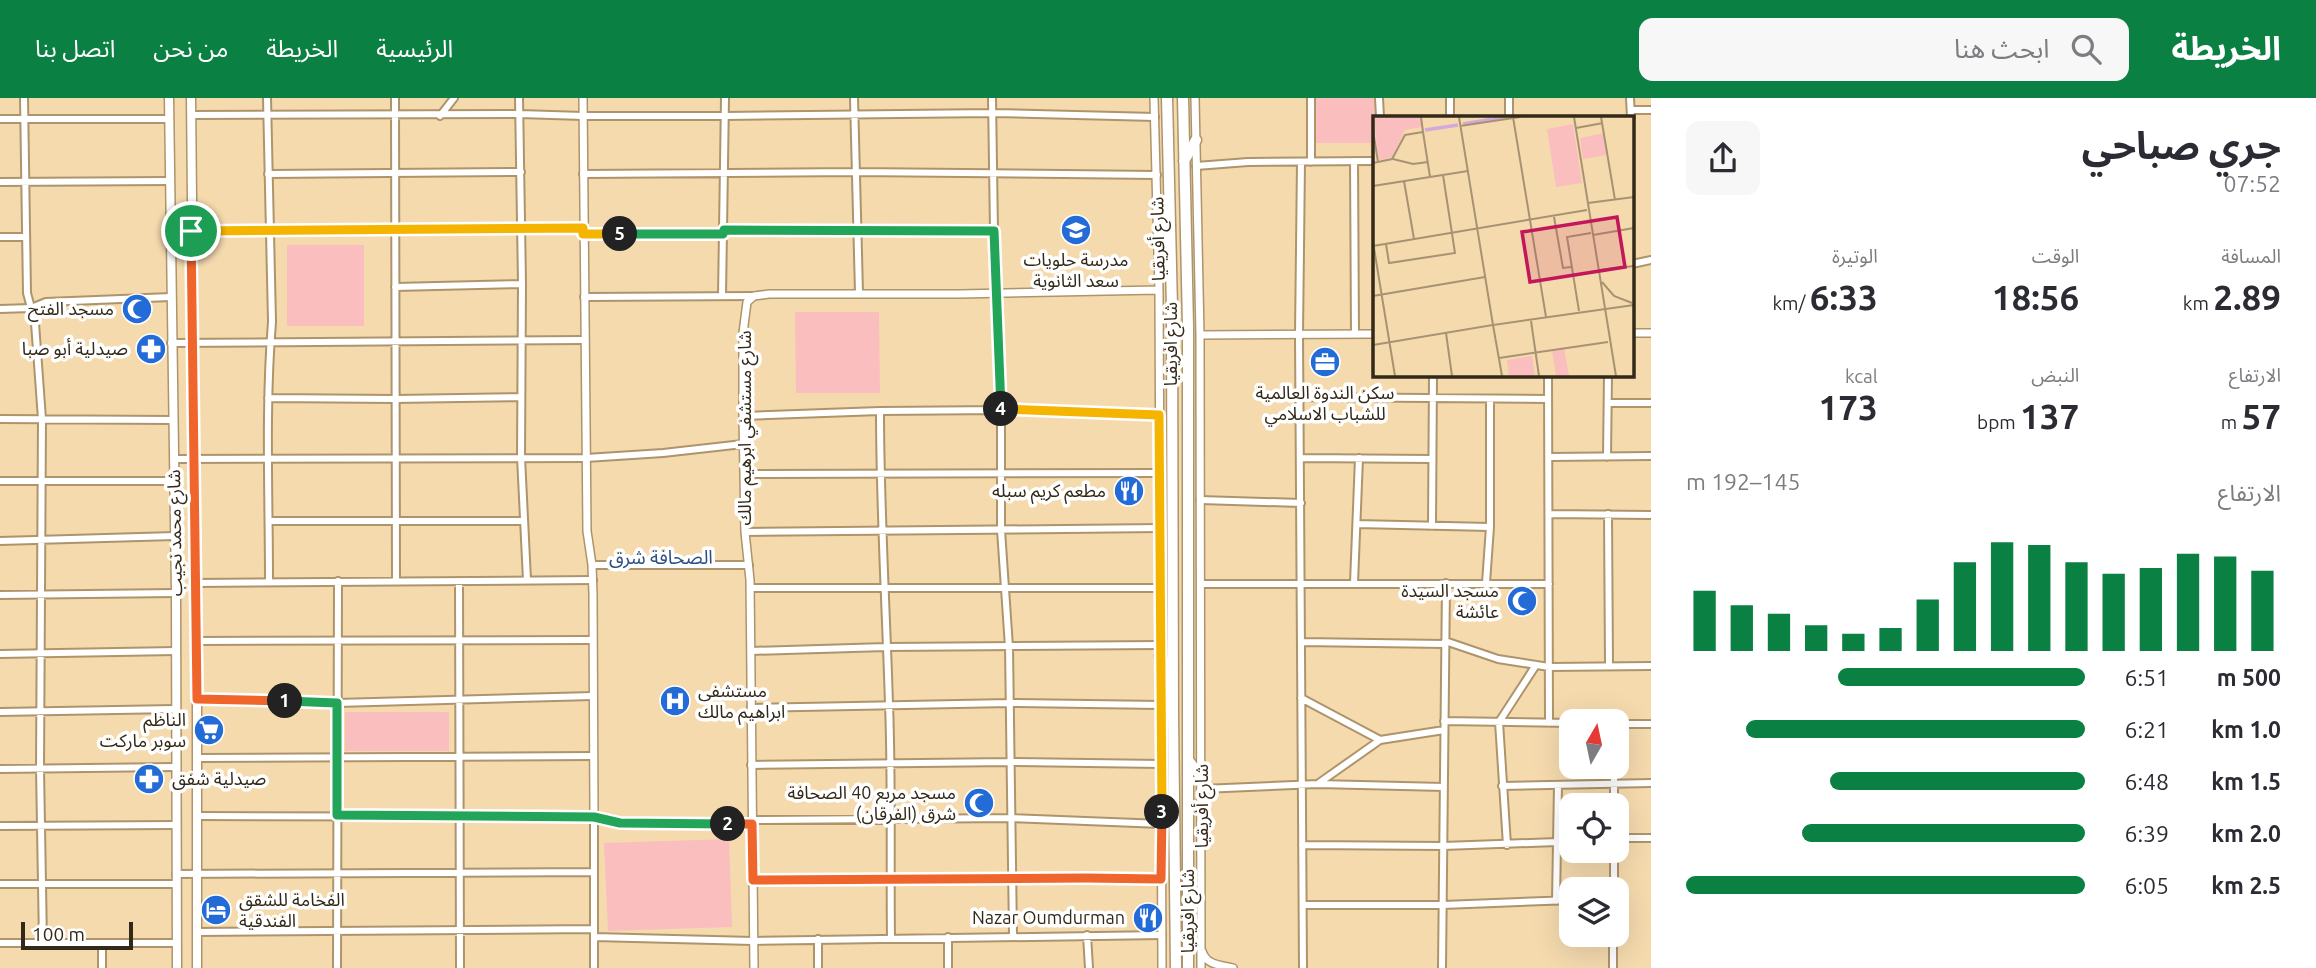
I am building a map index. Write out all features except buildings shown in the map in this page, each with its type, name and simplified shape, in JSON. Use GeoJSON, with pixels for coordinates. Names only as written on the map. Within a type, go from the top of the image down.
{"type":"FeatureCollection","features":[{"type":"Feature","properties":{"kind":"highway","name":"شارع افريقيا"},"geometry":{"type":"LineString","coordinates":[[1167,98],[1172,370],[1176,968]]}},
{"type":"Feature","properties":{"kind":"highway","name":"شارع افريقيا"},"geometry":{"type":"LineString","coordinates":[[1183,98],[1188,326],[1188,968]]}},
{"type":"Feature","properties":{"kind":"highway"},"geometry":{"type":"LineString","coordinates":[[1184,162],[1196,140]]}},
{"type":"Feature","properties":{"kind":"highway"},"geometry":{"type":"LineString","coordinates":[[1172,370],[1186,370]]}},
{"type":"Feature","properties":{"kind":"highway"},"geometry":{"type":"LineString","coordinates":[[1171,398],[1186,397]]}},
{"type":"Feature","properties":{"kind":"highway"},"geometry":{"type":"LineString","coordinates":[[1160,651],[1173,673]]}},
{"type":"Feature","properties":{"kind":"highway"},"geometry":{"type":"LineString","coordinates":[[1188,760],[1202,783]]}},
{"type":"Feature","properties":{"kind":"main road","name":"شارع محمد نجيب"},"geometry":{"type":"LineString","coordinates":[[169,98],[176,593],[177,968]]}},
{"type":"Feature","properties":{"kind":"main road","name":"شارع محمد نجيب"},"geometry":{"type":"LineString","coordinates":[[191,98],[197,968]]}},
{"type":"Feature","properties":{"kind":"street"},"geometry":{"type":"LineString","coordinates":[[24,98],[27,293],[35,323],[42,419],[40,768],[43,943]]}},
{"type":"Feature","properties":{"kind":"street"},"geometry":{"type":"LineString","coordinates":[[267,98],[272,322],[268,398],[269,581]]}},
{"type":"Feature","properties":{"kind":"street"},"geometry":{"type":"LineString","coordinates":[[395,98],[396,581]]}},
{"type":"Feature","properties":{"kind":"street"},"geometry":{"type":"LineString","coordinates":[[440,116],[454,98]]}},
{"type":"Feature","properties":{"kind":"street"},"geometry":{"type":"LineString","coordinates":[[519,98],[521,457],[527,580]]}},
{"type":"Feature","properties":{"kind":"street"},"geometry":{"type":"LineString","coordinates":[[583,98],[587,531],[593,580],[594,968]]}},
{"type":"Feature","properties":{"kind":"street"},"geometry":{"type":"LineString","coordinates":[[722,296],[726,98]]}},
{"type":"Feature","properties":{"kind":"street"},"geometry":{"type":"LineString","coordinates":[[854,98],[859,293]]}},
{"type":"Feature","properties":{"kind":"street"},"geometry":{"type":"LineString","coordinates":[[992,98],[1001,410],[1001,530],[1009,647],[1012,762],[1013,936]]}},
{"type":"Feature","properties":{"kind":"street","name":"شارع أفريقيا"},"geometry":{"type":"LineString","coordinates":[[1154,98],[1159,290],[1162,968]]}},
{"type":"Feature","properties":{"kind":"street","name":"شارع أفريقيا"},"geometry":{"type":"LineString","coordinates":[[1195,98],[1200,335],[1201,968]]}},
{"type":"Feature","properties":{"kind":"street"},"geometry":{"type":"LineString","coordinates":[[1311,98],[1311,162]]}},
{"type":"Feature","properties":{"kind":"street"},"geometry":{"type":"LineString","coordinates":[[1379,98],[1380,116]]}},
{"type":"Feature","properties":{"kind":"street"},"geometry":{"type":"LineString","coordinates":[[1450,116],[1451,98]]}},
{"type":"Feature","properties":{"kind":"street"},"geometry":{"type":"LineString","coordinates":[[1509,98],[1509,116]]}},
{"type":"Feature","properties":{"kind":"street"},"geometry":{"type":"LineString","coordinates":[[1630,98],[1631,114],[1651,110]]}},
{"type":"Feature","properties":{"kind":"street"},"geometry":{"type":"LineString","coordinates":[[191,115],[726,116],[993,113],[1155,117]]}},
{"type":"Feature","properties":{"kind":"street"},"geometry":{"type":"LineString","coordinates":[[0,119],[169,119]]}},
{"type":"Feature","properties":{"kind":"street"},"geometry":{"type":"LineString","coordinates":[[1354,161],[1355,334]]}},
{"type":"Feature","properties":{"kind":"street"},"geometry":{"type":"LineString","coordinates":[[1196,166],[1373,161]]}},
{"type":"Feature","properties":{"kind":"street"},"geometry":{"type":"LineString","coordinates":[[1301,162],[1299,397],[1303,968]]}},
{"type":"Feature","properties":{"kind":"street"},"geometry":{"type":"LineString","coordinates":[[268,174],[521,172]]}},
{"type":"Feature","properties":{"kind":"street"},"geometry":{"type":"LineString","coordinates":[[583,174],[855,172],[1157,175]]}},
{"type":"Feature","properties":{"kind":"street"},"geometry":{"type":"LineString","coordinates":[[0,181],[170,181]]}},
{"type":"Feature","properties":{"kind":"street"},"geometry":{"type":"LineString","coordinates":[[191,231],[994,231]]}},
{"type":"Feature","properties":{"kind":"street"},"geometry":{"type":"LineString","coordinates":[[0,237],[26,237]]}},
{"type":"Feature","properties":{"kind":"street"},"geometry":{"type":"LineString","coordinates":[[1633,264],[1651,260]]}},
{"type":"Feature","properties":{"kind":"street"},"geometry":{"type":"LineString","coordinates":[[395,287],[522,284]]}},
{"type":"Feature","properties":{"kind":"street"},"geometry":{"type":"LineString","coordinates":[[584,297],[1159,290]]}},
{"type":"Feature","properties":{"kind":"street","name":"شارع مستشفي ابرهيم مالك"},"geometry":{"type":"LineString","coordinates":[[754,296],[747,302],[744,316],[743,416],[750,587],[754,968]]}},
{"type":"Feature","properties":{"kind":"street"},"geometry":{"type":"LineString","coordinates":[[0,309],[32,308],[46,302],[171,297]]}},
{"type":"Feature","properties":{"kind":"street"},"geometry":{"type":"LineString","coordinates":[[1633,333],[1651,333]]}},
{"type":"Feature","properties":{"kind":"street"},"geometry":{"type":"LineString","coordinates":[[1200,335],[1373,334]]}},
{"type":"Feature","properties":{"kind":"street"},"geometry":{"type":"LineString","coordinates":[[172,344],[584,340]]}},
{"type":"Feature","properties":{"kind":"street"},"geometry":{"type":"LineString","coordinates":[[1432,526],[1433,376]]}},
{"type":"Feature","properties":{"kind":"street"},"geometry":{"type":"LineString","coordinates":[[1548,376],[1549,723]]}},
{"type":"Feature","properties":{"kind":"street"},"geometry":{"type":"LineString","coordinates":[[1607,457],[1608,376]]}},
{"type":"Feature","properties":{"kind":"street"},"geometry":{"type":"LineString","coordinates":[[268,398],[521,397]]}},
{"type":"Feature","properties":{"kind":"street"},"geometry":{"type":"LineString","coordinates":[[1299,397],[1548,399]]}},
{"type":"Feature","properties":{"kind":"street"},"geometry":{"type":"LineString","coordinates":[[1486,583],[1490,527],[1490,399]]}},
{"type":"Feature","properties":{"kind":"street"},"geometry":{"type":"LineString","coordinates":[[1608,403],[1651,403]]}},
{"type":"Feature","properties":{"kind":"street"},"geometry":{"type":"LineString","coordinates":[[743,416],[1001,410],[1159,415]]}},
{"type":"Feature","properties":{"kind":"street"},"geometry":{"type":"LineString","coordinates":[[880,411],[880,474],[890,706],[891,938]]}},
{"type":"Feature","properties":{"kind":"street"},"geometry":{"type":"LineString","coordinates":[[0,419],[172,419]]}},
{"type":"Feature","properties":{"kind":"street"},"geometry":{"type":"LineString","coordinates":[[174,459],[586,458],[743,444]]}},
{"type":"Feature","properties":{"kind":"street"},"geometry":{"type":"LineString","coordinates":[[1549,457],[1651,456]]}},
{"type":"Feature","properties":{"kind":"street"},"geometry":{"type":"LineString","coordinates":[[1300,458],[1432,459]]}},
{"type":"Feature","properties":{"kind":"street"},"geometry":{"type":"LineString","coordinates":[[1354,583],[1359,458]]}},
{"type":"Feature","properties":{"kind":"street"},"geometry":{"type":"LineString","coordinates":[[744,474],[1160,472]]}},
{"type":"Feature","properties":{"kind":"street"},"geometry":{"type":"LineString","coordinates":[[0,481],[174,481]]}},
{"type":"Feature","properties":{"kind":"street"},"geometry":{"type":"LineString","coordinates":[[1200,500],[1301,503]]}},
{"type":"Feature","properties":{"kind":"street"},"geometry":{"type":"LineString","coordinates":[[1549,514],[1651,515]]}},
{"type":"Feature","properties":{"kind":"street"},"geometry":{"type":"LineString","coordinates":[[1608,514],[1609,666]]}},
{"type":"Feature","properties":{"kind":"street"},"geometry":{"type":"LineString","coordinates":[[269,521],[523,521]]}},
{"type":"Feature","properties":{"kind":"street"},"geometry":{"type":"LineString","coordinates":[[1357,524],[1490,527]]}},
{"type":"Feature","properties":{"kind":"street"},"geometry":{"type":"LineString","coordinates":[[746,532],[1161,528]]}},
{"type":"Feature","properties":{"kind":"street"},"geometry":{"type":"LineString","coordinates":[[0,541],[175,536]]}},
{"type":"Feature","properties":{"kind":"street"},"geometry":{"type":"LineString","coordinates":[[592,565],[749,565]]}},
{"type":"Feature","properties":{"kind":"street"},"geometry":{"type":"LineString","coordinates":[[195,583],[593,580]]}},
{"type":"Feature","properties":{"kind":"street"},"geometry":{"type":"LineString","coordinates":[[337,968],[338,581]]}},
{"type":"Feature","properties":{"kind":"street"},"geometry":{"type":"LineString","coordinates":[[459,581],[460,968]]}},
{"type":"Feature","properties":{"kind":"street"},"geometry":{"type":"LineString","coordinates":[[1442,968],[1446,583]]}},
{"type":"Feature","properties":{"kind":"street"},"geometry":{"type":"LineString","coordinates":[[1201,584],[1549,584]]}},
{"type":"Feature","properties":{"kind":"street"},"geometry":{"type":"LineString","coordinates":[[750,587],[1161,588]]}},
{"type":"Feature","properties":{"kind":"street"},"geometry":{"type":"LineString","coordinates":[[0,595],[176,593]]}},
{"type":"Feature","properties":{"kind":"street"},"geometry":{"type":"LineString","coordinates":[[196,641],[593,640]]}},
{"type":"Feature","properties":{"kind":"street"},"geometry":{"type":"LineString","coordinates":[[1301,642],[1445,643],[1498,659],[1549,667],[1651,666]]}},
{"type":"Feature","properties":{"kind":"street"},"geometry":{"type":"LineString","coordinates":[[751,652],[886,647],[1160,651]]}},
{"type":"Feature","properties":{"kind":"street"},"geometry":{"type":"LineString","coordinates":[[0,654],[176,651]]}},
{"type":"Feature","properties":{"kind":"street"},"geometry":{"type":"LineString","coordinates":[[1507,845],[1499,722],[1536,665]]}},
{"type":"Feature","properties":{"kind":"street"},"geometry":{"type":"LineString","coordinates":[[197,699],[337,703],[593,696]]}},
{"type":"Feature","properties":{"kind":"street"},"geometry":{"type":"LineString","coordinates":[[1301,698],[1380,740]]}},
{"type":"Feature","properties":{"kind":"street"},"geometry":{"type":"LineString","coordinates":[[751,708],[1010,703],[1161,705]]}},
{"type":"Feature","properties":{"kind":"street"},"geometry":{"type":"LineString","coordinates":[[0,712],[175,709]]}},
{"type":"Feature","properties":{"kind":"street"},"geometry":{"type":"LineString","coordinates":[[1444,721],[1559,723]]}},
{"type":"Feature","properties":{"kind":"street"},"geometry":{"type":"LineString","coordinates":[[1629,724],[1651,724]]}},
{"type":"Feature","properties":{"kind":"street"},"geometry":{"type":"LineString","coordinates":[[1318,784],[1380,740],[1444,730]]}},
{"type":"Feature","properties":{"kind":"street"},"geometry":{"type":"LineString","coordinates":[[197,758],[593,756]]}},
{"type":"Feature","properties":{"kind":"street"},"geometry":{"type":"LineString","coordinates":[[751,765],[890,762],[1161,764]]}},
{"type":"Feature","properties":{"kind":"street"},"geometry":{"type":"LineString","coordinates":[[0,769],[175,766]]}},
{"type":"Feature","properties":{"kind":"street"},"geometry":{"type":"LineString","coordinates":[[1614,779],[1614,793]]}},
{"type":"Feature","properties":{"kind":"street"},"geometry":{"type":"LineString","coordinates":[[1202,783],[1444,787]]}},
{"type":"Feature","properties":{"kind":"street"},"geometry":{"type":"LineString","coordinates":[[1502,786],[1651,783]]}},
{"type":"Feature","properties":{"kind":"street"},"geometry":{"type":"LineString","coordinates":[[1556,901],[1558,785]]}},
{"type":"Feature","properties":{"kind":"street"},"geometry":{"type":"LineString","coordinates":[[197,816],[594,817],[632,824],[1012,818],[1162,824]]}},
{"type":"Feature","properties":{"kind":"street"},"geometry":{"type":"LineString","coordinates":[[0,826],[175,825]]}},
{"type":"Feature","properties":{"kind":"street"},"geometry":{"type":"LineString","coordinates":[[1629,838],[1651,838]]}},
{"type":"Feature","properties":{"kind":"street"},"geometry":{"type":"LineString","coordinates":[[1302,845],[1443,846],[1557,842]]}},
{"type":"Feature","properties":{"kind":"street"},"geometry":{"type":"LineString","coordinates":[[176,874],[594,872]]}},
{"type":"Feature","properties":{"kind":"street"},"geometry":{"type":"LineString","coordinates":[[753,880],[1161,879]]}},
{"type":"Feature","properties":{"kind":"street"},"geometry":{"type":"LineString","coordinates":[[0,884],[176,884]]}},
{"type":"Feature","properties":{"kind":"street"},"geometry":{"type":"LineString","coordinates":[[1303,905],[1443,905],[1559,901]]}},
{"type":"Feature","properties":{"kind":"street"},"geometry":{"type":"LineString","coordinates":[[197,932],[594,933],[753,941],[1087,934],[1162,935]]}},
{"type":"Feature","properties":{"kind":"street"},"geometry":{"type":"LineString","coordinates":[[1087,934],[1088,968]]}},
{"type":"Feature","properties":{"kind":"street"},"geometry":{"type":"LineString","coordinates":[[948,937],[948,968]]}},
{"type":"Feature","properties":{"kind":"street"},"geometry":{"type":"LineString","coordinates":[[818,939],[818,968]]}},
{"type":"Feature","properties":{"kind":"street"},"geometry":{"type":"LineString","coordinates":[[0,943],[177,943]]}},
{"type":"Feature","properties":{"kind":"street"},"geometry":{"type":"LineString","coordinates":[[102,944],[102,968]]}},
{"type":"Feature","properties":{"kind":"street"},"geometry":{"type":"LineString","coordinates":[[1613,947],[1613,968]]}},
{"type":"Feature","properties":{"kind":"street"},"geometry":{"type":"LineString","coordinates":[[1201,948],[1203,957],[1210,963],[1233,968]]}},
{"type":"Feature","properties":{"kind":"shaded area"},"geometry":{"type":"Polygon","coordinates":[[[1314,98],[1375,98],[1373,143],[1315,143],[1314,98]]]}},
{"type":"Feature","properties":{"kind":"shaded area"},"geometry":{"type":"Polygon","coordinates":[[[287,245],[364,245],[364,326],[287,326],[287,245]]]}},
{"type":"Feature","properties":{"kind":"shaded area"},"geometry":{"type":"Polygon","coordinates":[[[795,312],[879,312],[880,393],[796,393],[795,312]]]}},
{"type":"Feature","properties":{"kind":"shaded area"},"geometry":{"type":"Polygon","coordinates":[[[345,712],[449,712],[449,751],[345,751],[345,712]]]}},
{"type":"Feature","properties":{"kind":"shaded area"},"geometry":{"type":"Polygon","coordinates":[[[729,839],[732,927],[608,931],[604,843],[729,839]]]}},
{"type":"Feature","properties":{"kind":"place","name":"مدرسة حلويات سعد الثانوية"},"geometry":{"type":"Point","coordinates":[1076,230]}},
{"type":"Feature","properties":{"kind":"place","name":"مسجد الفتح"},"geometry":{"type":"Point","coordinates":[137,309]}},
{"type":"Feature","properties":{"kind":"place","name":"صيدلية أبو صبا"},"geometry":{"type":"Point","coordinates":[151,349]}},
{"type":"Feature","properties":{"kind":"place","name":"سكن الندوة العالمية للشباب الاسلامي"},"geometry":{"type":"Point","coordinates":[1325,362]}},
{"type":"Feature","properties":{"kind":"place","name":"مطعم كريم سبله"},"geometry":{"type":"Point","coordinates":[1129,491]}},
{"type":"Feature","properties":{"kind":"place","name":"مسجد السيدة عائشة"},"geometry":{"type":"Point","coordinates":[1522,601]}},
{"type":"Feature","properties":{"kind":"place","name":"مستشفى ابراهيم مالك"},"geometry":{"type":"Point","coordinates":[675,701]}},
{"type":"Feature","properties":{"kind":"place","name":"الناظم سوبر ماركت"},"geometry":{"type":"Point","coordinates":[209,730]}},
{"type":"Feature","properties":{"kind":"place","name":"صيدلية شفق"},"geometry":{"type":"Point","coordinates":[149,779]}},
{"type":"Feature","properties":{"kind":"place","name":"مسجد مربع 40 الصحافة شرق (الفرقان)"},"geometry":{"type":"Point","coordinates":[979,803]}},
{"type":"Feature","properties":{"kind":"place","name":"الفخامة للشقق الفندقية"},"geometry":{"type":"Point","coordinates":[216,910]}},
{"type":"Feature","properties":{"kind":"place","name":"Nazar Oumdurman"},"geometry":{"type":"Point","coordinates":[1148,918]}},
{"type":"Feature","properties":{"kind":"district","name":"الصحافة شرق"},"geometry":{"type":"Point","coordinates":[661,557]}},
{"type":"Feature","properties":{"kind":"route"},"geometry":{"type":"LineString","coordinates":[[583,228],[583,234],[723,234],[724,230],[994,231],[1001,410],[1159,415],[1161,879],[753,880],[752,824],[662,825],[620,823],[594,817],[337,815],[337,703],[197,699],[191,231],[583,228]]}}]}
